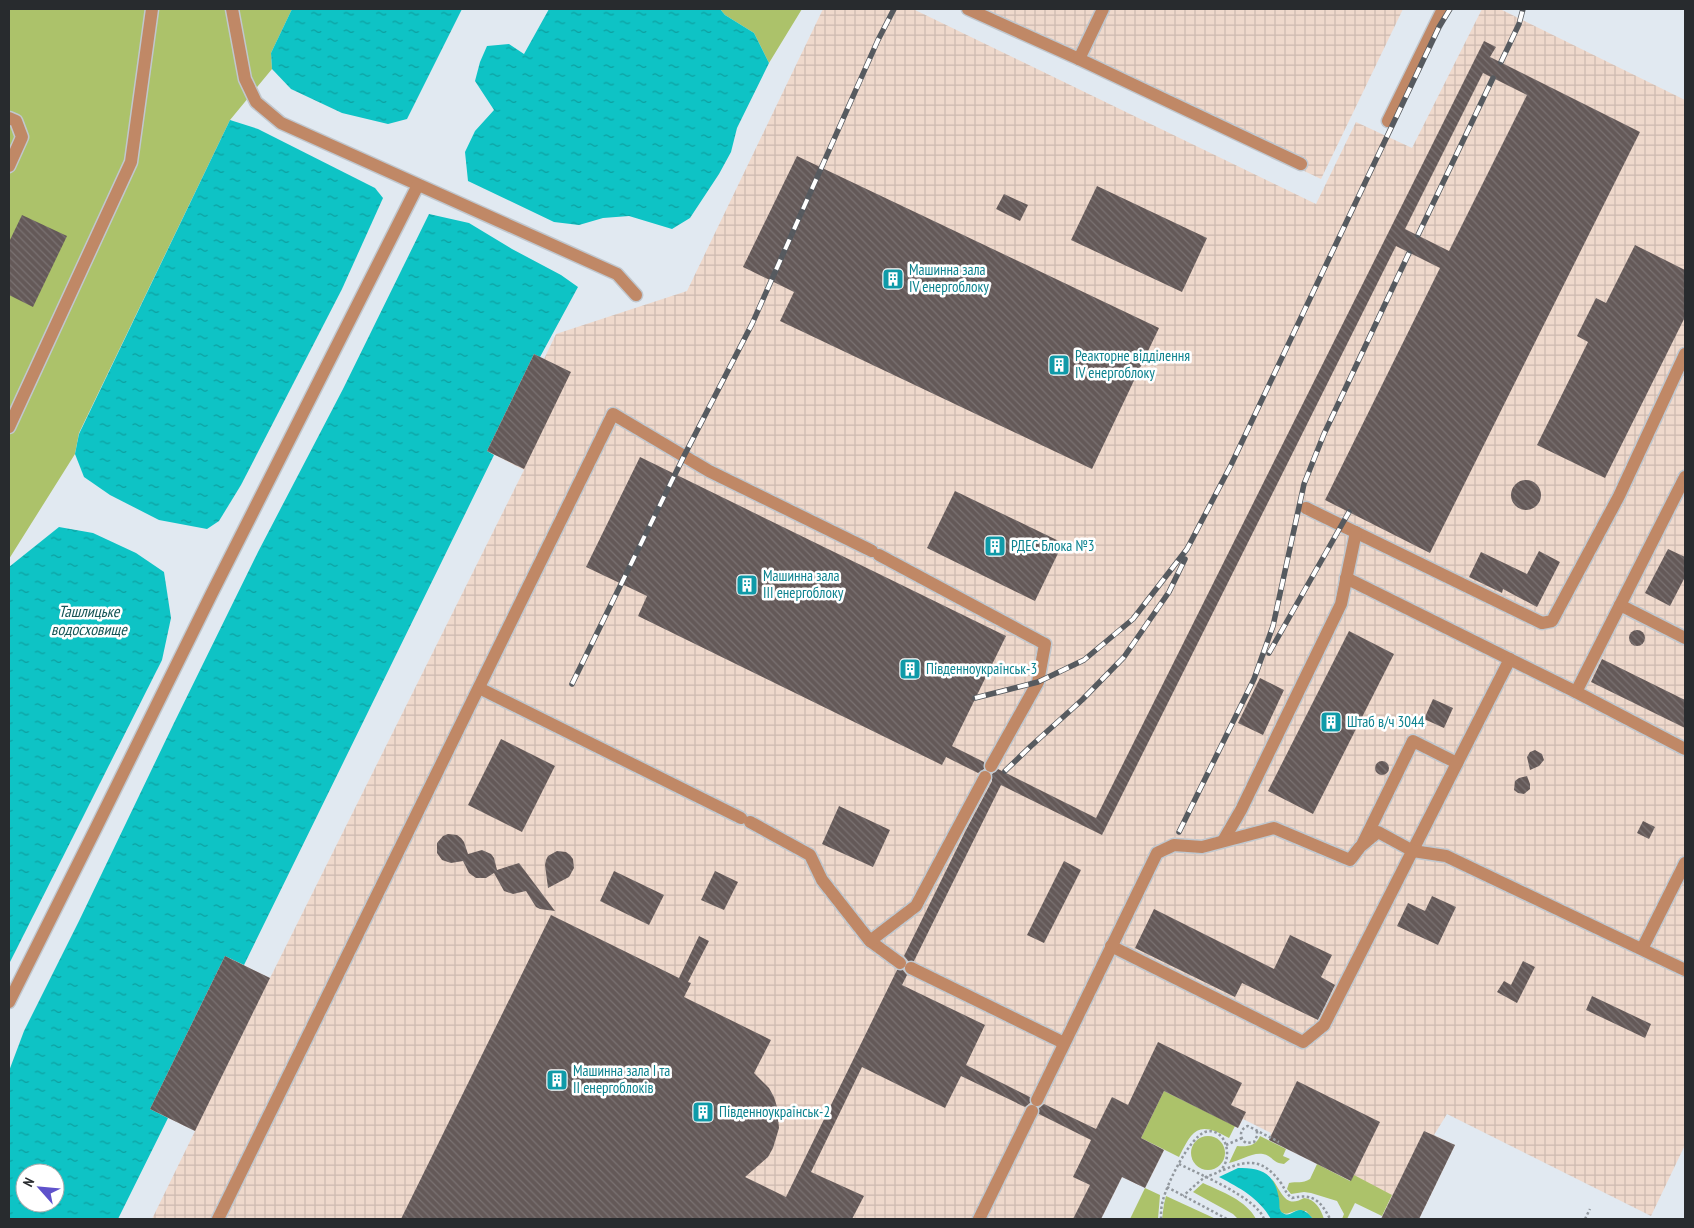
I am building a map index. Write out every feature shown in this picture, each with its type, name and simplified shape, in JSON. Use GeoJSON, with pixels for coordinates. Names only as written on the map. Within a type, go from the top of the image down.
{"type":"FeatureCollection","features":[{"type":"Feature","properties":{"kind":"street"},"geometry":{"type":"LineString","coordinates":[[9,427],[131,162],[152,9]]}},
{"type":"Feature","properties":{"kind":"street"},"geometry":{"type":"LineString","coordinates":[[232,9],[245,79],[256,102],[281,123],[617,274],[636,295]]}},
{"type":"Feature","properties":{"kind":"street"},"geometry":{"type":"LineString","coordinates":[[968,9],[1079,58],[1301,164]]}},
{"type":"Feature","properties":{"kind":"street"},"geometry":{"type":"LineString","coordinates":[[1079,58],[1103,9]]}},
{"type":"Feature","properties":{"kind":"street"},"geometry":{"type":"LineString","coordinates":[[1388,121],[1443,9]]}},
{"type":"Feature","properties":{"kind":"street"},"geometry":{"type":"LineString","coordinates":[[9,118],[16,121],[22,137],[9,166]]}},
{"type":"Feature","properties":{"kind":"street"},"geometry":{"type":"LineString","coordinates":[[9,1002],[418,184]]}},
{"type":"Feature","properties":{"kind":"street"},"geometry":{"type":"LineString","coordinates":[[1306,508],[1542,623],[1552,621],[1619,496],[1685,354]]}},
{"type":"Feature","properties":{"kind":"street"},"geometry":{"type":"LineString","coordinates":[[218,1219],[613,414],[709,471],[875,553],[1045,644],[1038,682],[916,906],[870,941]]}},
{"type":"Feature","properties":{"kind":"street"},"geometry":{"type":"LineString","coordinates":[[1576,692],[1685,477]]}},
{"type":"Feature","properties":{"kind":"street"},"geometry":{"type":"LineString","coordinates":[[1223,841],[1241,810],[1341,604],[1356,532]]}},
{"type":"Feature","properties":{"kind":"street"},"geometry":{"type":"LineString","coordinates":[[1346,578],[1576,692],[1685,749]]}},
{"type":"Feature","properties":{"kind":"street"},"geometry":{"type":"LineString","coordinates":[[1620,605],[1685,638]]}},
{"type":"Feature","properties":{"kind":"street"},"geometry":{"type":"LineString","coordinates":[[1112,946],[1303,1042],[1324,1026],[1510,659]]}},
{"type":"Feature","properties":{"kind":"street"},"geometry":{"type":"LineString","coordinates":[[479,688],[810,854],[822,880],[870,941],[906,965],[1064,1043]]}},
{"type":"Feature","properties":{"kind":"street"},"geometry":{"type":"LineString","coordinates":[[978,1219],[1157,853],[1174,845],[1202,847],[1274,828],[1350,860],[1360,847],[1413,741],[1457,763]]}},
{"type":"Feature","properties":{"kind":"street"},"geometry":{"type":"LineString","coordinates":[[1360,847],[1378,832],[1413,850],[1446,856],[1685,970]]}},
{"type":"Feature","properties":{"kind":"street"},"geometry":{"type":"LineString","coordinates":[[1642,949],[1685,863]]}},
{"type":"Feature","properties":{"kind":"path"},"geometry":{"type":"LineString","coordinates":[[1257,1131],[1258,1136],[1254,1142],[1246,1143],[1242,1138],[1241,1133],[1248,1126],[1279,1142]]}},
{"type":"Feature","properties":{"kind":"path"},"geometry":{"type":"LineString","coordinates":[[1161,1219],[1162,1202],[1167,1187],[1196,1137],[1206,1132],[1215,1133],[1224,1140],[1228,1150],[1226,1162],[1221,1170]]}},
{"type":"Feature","properties":{"kind":"path"},"geometry":{"type":"LineString","coordinates":[[1226,1146],[1242,1138]]}},
{"type":"Feature","properties":{"kind":"path"},"geometry":{"type":"LineString","coordinates":[[1184,1196],[1205,1177],[1221,1170],[1251,1162],[1262,1164],[1277,1178],[1287,1194],[1292,1198],[1306,1195],[1312,1197],[1325,1208],[1330,1219]]}},
{"type":"Feature","properties":{"kind":"path"},"geometry":{"type":"LineString","coordinates":[[1179,1164],[1242,1196],[1262,1214],[1264,1219]]}},
{"type":"Feature","properties":{"kind":"path"},"geometry":{"type":"LineString","coordinates":[[1167,1187],[1228,1219]]}},
{"type":"Feature","properties":{"kind":"path"},"geometry":{"type":"LineString","coordinates":[[1585,1219],[1590,1209]]}},
{"type":"Feature","properties":{"kind":"shaded area"},"geometry":{"type":"Polygon","coordinates":[[[823,9],[913,9],[1316,204],[1356,122],[1412,148],[1482,9],[1500,9],[1685,100],[1685,1145],[1651,1216],[1447,1114],[1434,1135],[1455,1145],[1419,1219],[1381,1219],[1392,1195],[1351,1181],[1269,1140],[1271,1133],[1243,1119],[1238,1128],[1165,1091],[1141,1138],[1164,1150],[1145,1188],[1122,1177],[1101,1219],[152,1219],[195,1131],[150,1109],[225,956],[270,978],[524,470],[487,451],[534,354],[544,359],[556,334],[687,291],[823,9]]]}},
{"type":"Feature","properties":{"kind":"shaded area"},"geometry":{"type":"Polygon","coordinates":[[[964,9],[1403,9],[1321,179],[964,9]]]}},
{"type":"Feature","properties":{"kind":"green space"},"geometry":{"type":"Polygon","coordinates":[[[9,9],[292,9],[271,53],[272,69],[230,120],[79,433],[75,454],[9,559],[9,9]]]}},
{"type":"Feature","properties":{"kind":"green space"},"geometry":{"type":"Polygon","coordinates":[[[720,9],[802,9],[769,63],[754,33],[725,15],[720,9]]]}},
{"type":"Feature","properties":{"kind":"green space"},"geometry":{"type":"Polygon","coordinates":[[[1164,1091],[1235,1126],[1229,1138],[1210,1130],[1198,1130],[1188,1139],[1179,1157],[1141,1138],[1164,1091]]]}},
{"type":"Feature","properties":{"kind":"green space"},"geometry":{"type":"Polygon","coordinates":[[[1208,1136],[1215,1137],[1220,1141],[1224,1146],[1224,1160],[1220,1165],[1215,1169],[1208,1170],[1201,1169],[1196,1165],[1192,1160],[1191,1153],[1192,1146],[1196,1141],[1201,1137],[1208,1136]]]}},
{"type":"Feature","properties":{"kind":"green space"},"geometry":{"type":"Polygon","coordinates":[[[1260,1136],[1286,1149],[1283,1156],[1290,1159],[1284,1164],[1275,1161],[1269,1156],[1259,1154],[1250,1155],[1229,1163],[1237,1146],[1251,1145],[1260,1136]]]}},
{"type":"Feature","properties":{"kind":"green space"},"geometry":{"type":"Polygon","coordinates":[[[1317,1164],[1350,1181],[1354,1175],[1392,1195],[1382,1216],[1355,1203],[1347,1219],[1342,1219],[1344,1214],[1337,1201],[1311,1193],[1291,1194],[1287,1189],[1289,1183],[1310,1179],[1317,1164]]]}},
{"type":"Feature","properties":{"kind":"green space"},"geometry":{"type":"Polygon","coordinates":[[[1272,1179],[1288,1200],[1292,1202],[1304,1198],[1314,1202],[1324,1219],[1313,1219],[1306,1211],[1282,1213],[1272,1179]]]}},
{"type":"Feature","properties":{"kind":"green space"},"geometry":{"type":"Polygon","coordinates":[[[1203,1183],[1240,1202],[1252,1212],[1256,1219],[1238,1219],[1233,1214],[1193,1192],[1203,1183]]]}},
{"type":"Feature","properties":{"kind":"green space"},"geometry":{"type":"Polygon","coordinates":[[[1145,1188],[1160,1195],[1158,1219],[1130,1219],[1145,1188]]]}},
{"type":"Feature","properties":{"kind":"green space"},"geometry":{"type":"Polygon","coordinates":[[[1166,1196],[1216,1219],[1162,1219],[1166,1196]]]}},
{"type":"Feature","properties":{"kind":"water"},"geometry":{"type":"Polygon","coordinates":[[[292,9],[462,9],[407,119],[388,124],[342,113],[291,89],[272,69],[271,53],[292,9]]]}},
{"type":"Feature","properties":{"kind":"water"},"geometry":{"type":"Polygon","coordinates":[[[549,9],[720,9],[725,15],[754,33],[769,63],[737,128],[731,152],[690,218],[672,229],[629,216],[603,218],[579,225],[554,222],[468,181],[465,152],[475,131],[494,110],[475,81],[487,46],[509,44],[524,54],[549,9]]]}},
{"type":"Feature","properties":{"kind":"water"},"geometry":{"type":"Polygon","coordinates":[[[230,120],[258,129],[375,188],[383,198],[342,289],[241,485],[219,521],[207,529],[159,520],[110,495],[84,477],[75,454],[79,434],[230,120]]]}},
{"type":"Feature","properties":{"kind":"water"},"geometry":{"type":"Polygon","coordinates":[[[429,214],[469,223],[561,275],[578,287],[540,357],[534,354],[487,451],[494,455],[244,965],[225,956],[150,1109],[168,1118],[118,1219],[9,1219],[9,1071],[24,1031],[258,552],[343,389],[429,214]]]}},
{"type":"Feature","properties":{"kind":"water","name":"Ташлицьке водосховище"},"geometry":{"type":"Polygon","coordinates":[[[59,527],[93,533],[136,553],[164,572],[171,618],[162,660],[9,964],[9,567],[59,527]]]}},
{"type":"Feature","properties":{"kind":"water"},"geometry":{"type":"Polygon","coordinates":[[[1238,1168],[1254,1169],[1271,1178],[1277,1190],[1281,1212],[1290,1214],[1299,1210],[1308,1213],[1313,1219],[1271,1219],[1255,1199],[1219,1177],[1238,1168]]]}},
{"type":"Feature","properties":{"kind":"building"},"geometry":{"type":"Polygon","coordinates":[[[1484,41],[1496,47],[1490,57],[1640,132],[1430,553],[1325,500],[1440,268],[1396,246],[1102,835],[1001,785],[914,961],[908,961],[904,956],[992,781],[992,774],[998,769],[1096,818],[1484,41]],[[1483,73],[1405,229],[1449,251],[1527,95],[1483,73]]]}},
{"type":"Feature","properties":{"kind":"building","name":"Машинна зала IV енергоблоку"},"geometry":{"type":"Polygon","coordinates":[[[797,156],[1159,328],[1092,469],[780,321],[794,292],[743,267],[797,156]]]}},
{"type":"Feature","properties":{"kind":"building"},"geometry":{"type":"Polygon","coordinates":[[[1097,186],[1207,238],[1182,292],[1071,240],[1097,186]]]}},
{"type":"Feature","properties":{"kind":"building"},"geometry":{"type":"Polygon","coordinates":[[[1004,194],[1028,205],[1020,221],[996,209],[1004,194]]]}},
{"type":"Feature","properties":{"kind":"building"},"geometry":{"type":"Polygon","coordinates":[[[22,215],[67,236],[33,307],[9,295],[9,242],[22,215]]]}},
{"type":"Feature","properties":{"kind":"building"},"geometry":{"type":"Polygon","coordinates":[[[1635,245],[1685,270],[1685,317],[1605,478],[1537,445],[1588,342],[1577,336],[1596,298],[1606,303],[1635,245]]]}},
{"type":"Feature","properties":{"kind":"building"},"geometry":{"type":"Polygon","coordinates":[[[534,354],[571,372],[524,469],[487,451],[534,354]]]}},
{"type":"Feature","properties":{"kind":"building","name":"Машинна зала III енергоблоку"},"geometry":{"type":"Polygon","coordinates":[[[640,457],[1006,636],[952,746],[984,762],[984,769],[978,773],[946,757],[942,765],[638,616],[647,596],[586,567],[640,457]]]}},
{"type":"Feature","properties":{"kind":"building"},"geometry":{"type":"Polygon","coordinates":[[[1526,480],[1537,484],[1541,495],[1537,506],[1526,510],[1515,506],[1511,495],[1515,484],[1526,480]]]}},
{"type":"Feature","properties":{"kind":"building","name":"РДЕС Блока №3"},"geometry":{"type":"Polygon","coordinates":[[[955,491],[1063,543],[1035,601],[927,548],[955,491]]]}},
{"type":"Feature","properties":{"kind":"building"},"geometry":{"type":"Polygon","coordinates":[[[1668,549],[1685,557],[1685,577],[1670,606],[1645,593],[1668,549]]]}},
{"type":"Feature","properties":{"kind":"building"},"geometry":{"type":"Polygon","coordinates":[[[1539,551],[1560,562],[1537,607],[1503,589],[1502,593],[1469,577],[1481,552],[1527,574],[1539,551]]]}},
{"type":"Feature","properties":{"kind":"building"},"geometry":{"type":"Polygon","coordinates":[[[1634,630],[1640,630],[1645,635],[1643,644],[1634,646],[1629,641],[1629,635],[1634,630]]]}},
{"type":"Feature","properties":{"kind":"building","name":"Штаб в/ч 3044"},"geometry":{"type":"Polygon","coordinates":[[[1349,631],[1394,654],[1313,814],[1268,791],[1349,631]]]}},
{"type":"Feature","properties":{"kind":"building"},"geometry":{"type":"Polygon","coordinates":[[[1602,659],[1685,700],[1685,728],[1591,682],[1602,659]]]}},
{"type":"Feature","properties":{"kind":"building"},"geometry":{"type":"Polygon","coordinates":[[[1260,678],[1284,690],[1263,735],[1238,723],[1260,678]]]}},
{"type":"Feature","properties":{"kind":"building"},"geometry":{"type":"Polygon","coordinates":[[[1433,699],[1453,708],[1444,728],[1424,719],[1433,699]]]}},
{"type":"Feature","properties":{"kind":"building"},"geometry":{"type":"Polygon","coordinates":[[[501,739],[555,766],[522,832],[468,805],[501,739]]]}},
{"type":"Feature","properties":{"kind":"building"},"geometry":{"type":"Polygon","coordinates":[[[1535,750],[1542,754],[1544,760],[1539,766],[1530,770],[1527,757],[1530,752],[1535,750]]]}},
{"type":"Feature","properties":{"kind":"building"},"geometry":{"type":"Polygon","coordinates":[[[1379,761],[1385,761],[1389,768],[1385,775],[1379,775],[1375,771],[1375,765],[1379,761]]]}},
{"type":"Feature","properties":{"kind":"building"},"geometry":{"type":"Polygon","coordinates":[[[1527,776],[1530,789],[1524,794],[1518,793],[1514,790],[1515,781],[1527,776]]]}},
{"type":"Feature","properties":{"kind":"building"},"geometry":{"type":"Polygon","coordinates":[[[839,806],[890,830],[873,867],[822,844],[839,806]]]}},
{"type":"Feature","properties":{"kind":"building"},"geometry":{"type":"Polygon","coordinates":[[[1643,821],[1655,827],[1649,839],[1637,833],[1643,821]]]}},
{"type":"Feature","properties":{"kind":"building"},"geometry":{"type":"Polygon","coordinates":[[[448,834],[457,835],[461,838],[468,854],[482,850],[491,854],[497,870],[519,863],[555,911],[536,907],[526,891],[513,894],[504,891],[494,873],[486,878],[476,878],[469,873],[463,861],[451,863],[442,860],[437,853],[437,843],[443,836],[448,834]]]}},
{"type":"Feature","properties":{"kind":"building"},"geometry":{"type":"Polygon","coordinates":[[[557,851],[566,852],[570,855],[573,859],[574,868],[569,877],[548,888],[546,860],[548,856],[557,851]]]}},
{"type":"Feature","properties":{"kind":"building"},"geometry":{"type":"Polygon","coordinates":[[[1064,861],[1081,870],[1044,943],[1027,935],[1064,861]]]}},
{"type":"Feature","properties":{"kind":"building"},"geometry":{"type":"Polygon","coordinates":[[[614,871],[664,895],[649,925],[600,901],[614,871]]]}},
{"type":"Feature","properties":{"kind":"building"},"geometry":{"type":"Polygon","coordinates":[[[715,871],[738,882],[724,910],[701,900],[715,871]]]}},
{"type":"Feature","properties":{"kind":"building"},"geometry":{"type":"Polygon","coordinates":[[[1432,896],[1456,907],[1438,945],[1397,926],[1408,903],[1425,911],[1432,896]]]}},
{"type":"Feature","properties":{"kind":"building"},"geometry":{"type":"Polygon","coordinates":[[[1154,909],[1274,969],[1290,935],[1332,955],[1321,977],[1335,985],[1318,1020],[1242,983],[1235,997],[1135,948],[1154,909]]]}},
{"type":"Feature","properties":{"kind":"building"},"geometry":{"type":"Polygon","coordinates":[[[551,915],[679,978],[699,936],[709,941],[688,982],[691,983],[684,997],[771,1040],[754,1073],[769,1088],[774,1097],[779,1128],[768,1157],[745,1177],[786,1197],[897,970],[903,970],[907,975],[902,985],[985,1025],[966,1065],[1030,1097],[1030,1103],[1025,1107],[961,1076],[945,1108],[862,1067],[811,1172],[864,1196],[852,1219],[401,1219],[551,915]]]}},
{"type":"Feature","properties":{"kind":"building"},"geometry":{"type":"Polygon","coordinates":[[[225,956],[270,978],[195,1131],[150,1109],[225,956]]]}},
{"type":"Feature","properties":{"kind":"building"},"geometry":{"type":"Polygon","coordinates":[[[1523,961],[1535,967],[1517,1003],[1497,992],[1504,981],[1511,985],[1523,961]]]}},
{"type":"Feature","properties":{"kind":"building"},"geometry":{"type":"Polygon","coordinates":[[[1592,996],[1651,1024],[1645,1038],[1586,1010],[1592,996]]]}},
{"type":"Feature","properties":{"kind":"building"},"geometry":{"type":"Polygon","coordinates":[[[1158,1042],[1242,1083],[1231,1105],[1246,1112],[1238,1128],[1164,1091],[1141,1138],[1164,1150],[1145,1188],[1122,1177],[1101,1219],[1073,1219],[1090,1185],[1073,1177],[1091,1140],[1039,1114],[1039,1108],[1044,1104],[1096,1129],[1112,1097],[1128,1105],[1158,1042]]]}},
{"type":"Feature","properties":{"kind":"building"},"geometry":{"type":"Polygon","coordinates":[[[1297,1081],[1380,1122],[1351,1181],[1269,1140],[1297,1081]]]}},
{"type":"Feature","properties":{"kind":"building"},"geometry":{"type":"Polygon","coordinates":[[[1424,1131],[1455,1145],[1419,1219],[1381,1219],[1424,1131]]]}},
{"type":"Feature","properties":{"kind":"railway"},"geometry":{"type":"LineString","coordinates":[[572,684],[684,456],[752,324],[878,40],[894,9]]}},
{"type":"Feature","properties":{"kind":"railway"},"geometry":{"type":"LineString","coordinates":[[975,698],[1038,682],[1084,660],[1133,619],[1187,549],[1231,465],[1439,27],[1450,9]]}},
{"type":"Feature","properties":{"kind":"railway"},"geometry":{"type":"LineString","coordinates":[[1501,62],[1519,24],[1523,9]]}},
{"type":"Feature","properties":{"kind":"railway"},"geometry":{"type":"LineString","coordinates":[[1418,235],[1493,78]]}},
{"type":"Feature","properties":{"kind":"railway"},"geometry":{"type":"LineString","coordinates":[[1179,832],[1254,679],[1273,626],[1304,484],[1324,434],[1409,253]]}},
{"type":"Feature","properties":{"kind":"railway"},"geometry":{"type":"LineString","coordinates":[[1269,653],[1349,512]]}},
{"type":"Feature","properties":{"kind":"railway"},"geometry":{"type":"LineString","coordinates":[[1005,771],[1082,700],[1124,657],[1169,592],[1185,559]]}},
{"type":"Feature","properties":{"kind":"place","name":"Машинна зала IV енергоблоку"},"geometry":{"type":"Point","coordinates":[893,279]}},
{"type":"Feature","properties":{"kind":"place","name":"Реакторне відділення IV енергоблоку"},"geometry":{"type":"Point","coordinates":[1059,365]}},
{"type":"Feature","properties":{"kind":"place","name":"РДЕС Блока №3"},"geometry":{"type":"Point","coordinates":[995,546]}},
{"type":"Feature","properties":{"kind":"place","name":"Машинна зала III енергоблоку"},"geometry":{"type":"Point","coordinates":[747,585]}},
{"type":"Feature","properties":{"kind":"place","name":"Південноукраїнськ-3"},"geometry":{"type":"Point","coordinates":[910,669]}},
{"type":"Feature","properties":{"kind":"place","name":"Штаб в/ч 3044"},"geometry":{"type":"Point","coordinates":[1331,722]}},
{"type":"Feature","properties":{"kind":"place","name":"Машинна зала I та II енергоблоків"},"geometry":{"type":"Point","coordinates":[557,1080]}},
{"type":"Feature","properties":{"kind":"place","name":"Південноукраїнськ-2"},"geometry":{"type":"Point","coordinates":[703,1112]}}]}
